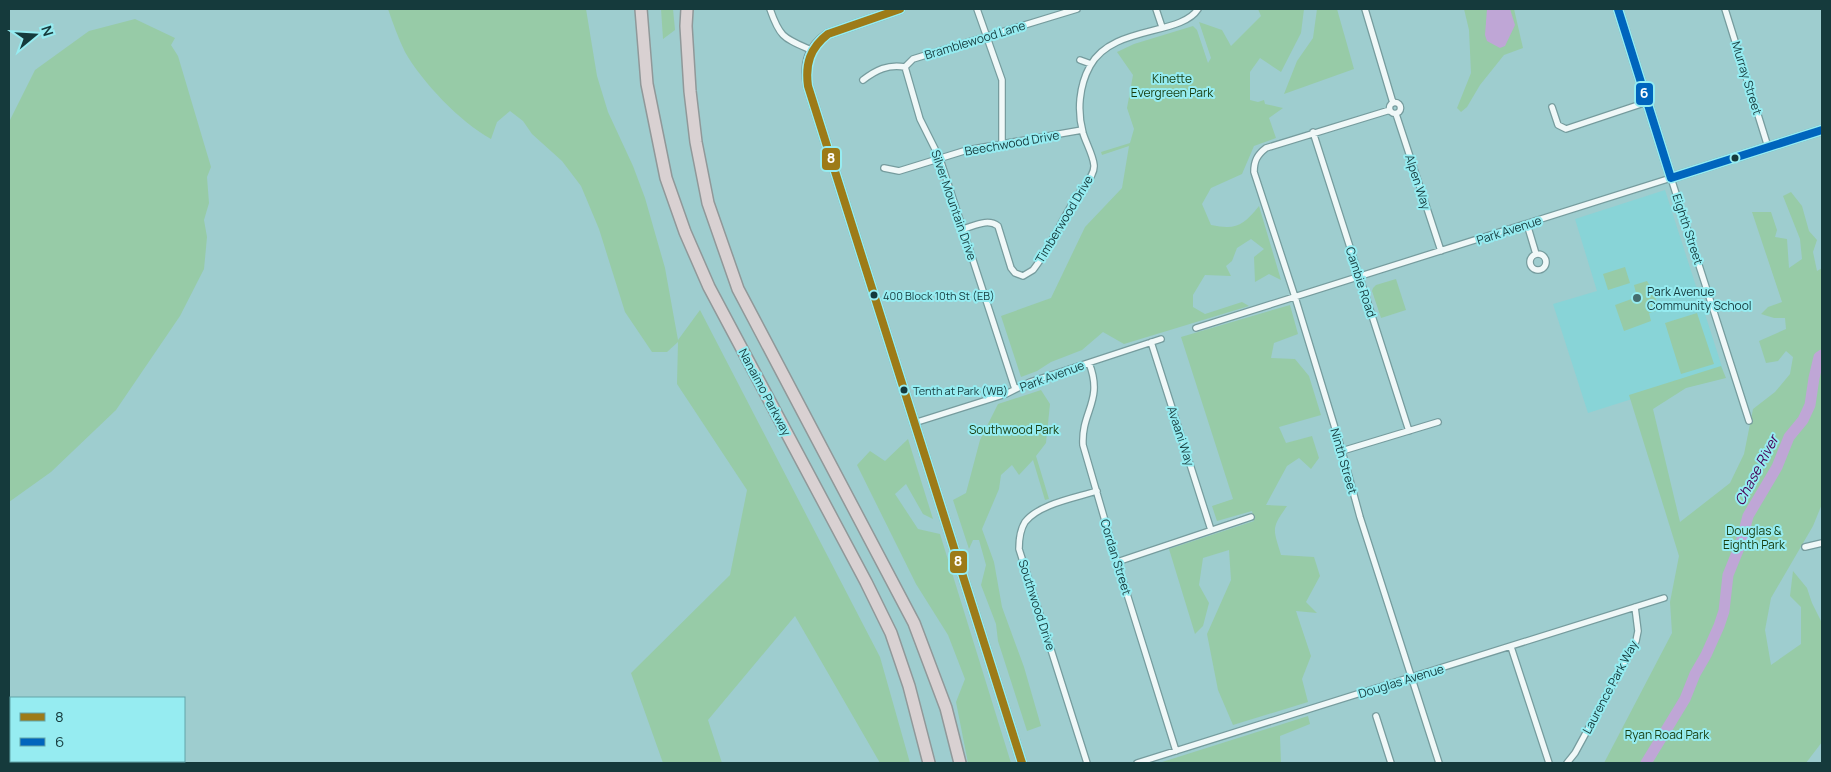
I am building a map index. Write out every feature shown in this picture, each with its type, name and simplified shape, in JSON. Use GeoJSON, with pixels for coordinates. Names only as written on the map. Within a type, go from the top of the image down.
{"type":"FeatureCollection","features":[{"type":"Feature","properties":{"kind":"highway","name":"Nanaimo Parkway"},"geometry":{"type":"LineString","coordinates":[[641,9],[647,84],[666,178],[685,232],[709,288],[862,573],[891,632],[909,686],[929,763]]}},
{"type":"Feature","properties":{"kind":"highway","name":"Nanaimo Parkway"},"geometry":{"type":"LineString","coordinates":[[687,9],[686,26],[690,91],[696,142],[708,203],[738,289],[914,623],[946,708],[960,763]]}},
{"type":"Feature","properties":{"kind":"street"},"geometry":{"type":"LineString","coordinates":[[770,9],[776,27],[781,34],[786,39],[811,50]]}},
{"type":"Feature","properties":{"kind":"street"},"geometry":{"type":"LineString","coordinates":[[900,9],[828,34],[819,40],[811,50],[806,65],[808,86],[1022,763]]}},
{"type":"Feature","properties":{"kind":"street"},"geometry":{"type":"LineString","coordinates":[[977,9],[1002,80],[1002,144]]}},
{"type":"Feature","properties":{"kind":"street","name":"Bramblewood Lane"},"geometry":{"type":"LineString","coordinates":[[904,67],[913,59],[1077,9]]}},
{"type":"Feature","properties":{"kind":"street"},"geometry":{"type":"LineString","coordinates":[[1156,9],[1162,27]]}},
{"type":"Feature","properties":{"kind":"street","name":"Timberwood Drive"},"geometry":{"type":"LineString","coordinates":[[963,229],[984,222],[995,223],[998,226],[1011,268],[1023,276],[1033,270],[1071,204],[1093,173],[1094,166],[1082,130],[1079,107],[1082,83],[1091,64],[1104,50],[1122,39],[1189,19],[1198,9]]}},
{"type":"Feature","properties":{"kind":"street"},"geometry":{"type":"LineString","coordinates":[[1365,9],[1393,103],[1390,106],[1390,110]]}},
{"type":"Feature","properties":{"kind":"street","name":"Eighth Street"},"geometry":{"type":"LineString","coordinates":[[1618,9],[1749,422]]}},
{"type":"Feature","properties":{"kind":"street","name":"Murray Street"},"geometry":{"type":"LineString","coordinates":[[1725,9],[1768,147]]}},
{"type":"Feature","properties":{"kind":"street"},"geometry":{"type":"LineString","coordinates":[[1080,60],[1091,64]]}},
{"type":"Feature","properties":{"kind":"street"},"geometry":{"type":"LineString","coordinates":[[863,80],[877,70],[894,65],[904,67]]}},
{"type":"Feature","properties":{"kind":"street","name":"Silver Mountain Drive"},"geometry":{"type":"LineString","coordinates":[[904,67],[920,119],[940,159],[1015,389]]}},
{"type":"Feature","properties":{"kind":"street"},"geometry":{"type":"LineString","coordinates":[[1552,108],[1558,125],[1566,129],[1647,102]]}},
{"type":"Feature","properties":{"kind":"street"},"geometry":{"type":"LineString","coordinates":[[1390,110],[1396,114],[1400,112],[1401,106],[1393,103]]}},
{"type":"Feature","properties":{"kind":"street"},"geometry":{"type":"LineString","coordinates":[[1313,132],[1390,110]]}},
{"type":"Feature","properties":{"kind":"street","name":"Alpen Way"},"geometry":{"type":"LineString","coordinates":[[1396,114],[1441,251]]}},
{"type":"Feature","properties":{"kind":"street","name":"Beechwood Drive"},"geometry":{"type":"LineString","coordinates":[[884,168],[899,171],[968,150],[1082,130]]}},
{"type":"Feature","properties":{"kind":"street","name":"Park Avenue"},"geometry":{"type":"LineString","coordinates":[[1196,328],[1822,130]]}},
{"type":"Feature","properties":{"kind":"street","name":"Ninth Street"},"geometry":{"type":"LineString","coordinates":[[1313,132],[1266,148],[1256,158],[1254,172],[1295,297],[1342,451],[1360,518],[1439,763]]}},
{"type":"Feature","properties":{"kind":"street","name":"Cambie Road"},"geometry":{"type":"LineString","coordinates":[[1313,132],[1409,431]]}},
{"type":"Feature","properties":{"kind":"street"},"geometry":{"type":"LineString","coordinates":[[1527,224],[1536,254]]}},
{"type":"Feature","properties":{"kind":"street","name":"Park Avenue"},"geometry":{"type":"LineString","coordinates":[[914,423],[1006,394],[1030,382],[1161,339]]}},
{"type":"Feature","properties":{"kind":"street","name":"Avaani Way"},"geometry":{"type":"LineString","coordinates":[[1151,342],[1211,530]]}},
{"type":"Feature","properties":{"kind":"street","name":"Cordan Street"},"geometry":{"type":"LineString","coordinates":[[1089,363],[1095,384],[1094,398],[1082,431],[1083,445],[1176,751]]}},
{"type":"Feature","properties":{"kind":"street"},"geometry":{"type":"LineString","coordinates":[[1342,451],[1438,422]]}},
{"type":"Feature","properties":{"kind":"street","name":"Southwood Drive"},"geometry":{"type":"LineString","coordinates":[[1087,763],[1019,549],[1019,536],[1024,523],[1034,514],[1045,508],[1097,491]]}},
{"type":"Feature","properties":{"kind":"street"},"geometry":{"type":"LineString","coordinates":[[1117,562],[1251,517]]}},
{"type":"Feature","properties":{"kind":"street"},"geometry":{"type":"LineString","coordinates":[[1805,547],[1822,543]]}},
{"type":"Feature","properties":{"kind":"street","name":"Douglas Avenue"},"geometry":{"type":"LineString","coordinates":[[1138,763],[1664,598]]}},
{"type":"Feature","properties":{"kind":"street","name":"Laurence Park Way"},"geometry":{"type":"LineString","coordinates":[[1568,763],[1636,640],[1638,631],[1635,607]]}},
{"type":"Feature","properties":{"kind":"street"},"geometry":{"type":"LineString","coordinates":[[1511,647],[1549,763]]}},
{"type":"Feature","properties":{"kind":"street"},"geometry":{"type":"LineString","coordinates":[[1376,716],[1391,763]]}},
{"type":"Feature","properties":{"kind":"shaded area"},"geometry":{"type":"Polygon","coordinates":[[[1487,9],[1510,9],[1515,25],[1505,46],[1500,48],[1487,41],[1485,35],[1487,9]]]}},
{"type":"Feature","properties":{"kind":"shaded area","name":"Park Avenue Community School"},"geometry":{"type":"Polygon","coordinates":[[[1665,190],[1723,370],[1588,413],[1553,304],[1597,291],[1575,219],[1665,190]]]}},
{"type":"Feature","properties":{"kind":"green space"},"geometry":{"type":"Polygon","coordinates":[[[388,9],[586,9],[597,76],[608,112],[633,166],[645,198],[665,268],[678,340],[700,310],[880,657],[910,763],[880,763],[795,616],[708,720],[722,763],[663,763],[631,673],[730,575],[747,490],[677,384],[678,342],[667,352],[652,352],[625,312],[599,229],[581,186],[562,161],[532,134],[523,121],[510,111],[497,122],[491,139],[479,132],[455,112],[412,64],[402,47],[388,9]]]}},
{"type":"Feature","properties":{"kind":"green space"},"geometry":{"type":"Polygon","coordinates":[[[661,9],[673,9],[675,30],[663,39],[661,9]]]}},
{"type":"Feature","properties":{"kind":"green space","name":"Kinette Evergreen Park"},"geometry":{"type":"Polygon","coordinates":[[[1258,9],[1304,9],[1301,33],[1281,72],[1260,58],[1250,72],[1250,100],[1258,102],[1264,100],[1265,104],[1283,108],[1269,118],[1276,138],[1254,146],[1242,174],[1211,188],[1202,204],[1211,225],[1227,227],[1243,222],[1259,206],[1281,280],[1269,274],[1255,282],[1254,257],[1264,249],[1251,239],[1237,248],[1232,261],[1226,266],[1231,276],[1205,275],[1193,295],[1193,307],[1205,314],[1242,302],[1249,306],[1124,344],[1103,332],[1082,350],[1051,362],[1037,371],[1021,377],[1001,316],[1051,298],[1085,227],[1122,188],[1129,146],[1102,155],[1101,152],[1130,143],[1134,129],[1127,108],[1133,75],[1117,52],[1134,44],[1193,26],[1197,30],[1208,63],[1211,58],[1199,22],[1222,30],[1231,46],[1261,16],[1258,9]]]}},
{"type":"Feature","properties":{"kind":"green space"},"geometry":{"type":"Polygon","coordinates":[[[1317,9],[1337,9],[1354,69],[1284,94],[1297,61],[1313,38],[1317,9]]]}},
{"type":"Feature","properties":{"kind":"green space"},"geometry":{"type":"Polygon","coordinates":[[[1464,9],[1514,9],[1523,48],[1504,55],[1480,85],[1467,107],[1461,112],[1457,108],[1471,73],[1469,30],[1464,9]]]}},
{"type":"Feature","properties":{"kind":"green space"},"geometry":{"type":"Polygon","coordinates":[[[135,19],[175,38],[171,45],[178,56],[211,167],[207,177],[209,203],[204,220],[207,237],[204,269],[180,316],[116,410],[51,472],[9,502],[9,122],[35,70],[89,31],[135,19]]]}},
{"type":"Feature","properties":{"kind":"green space"},"geometry":{"type":"Polygon","coordinates":[[[1791,192],[1802,206],[1809,231],[1817,240],[1813,252],[1817,271],[1822,268],[1822,504],[1813,526],[1771,598],[1765,630],[1771,665],[1801,644],[1801,607],[1790,596],[1793,571],[1807,588],[1822,623],[1822,742],[1806,763],[1604,763],[1672,633],[1670,602],[1679,556],[1629,395],[1721,366],[1726,378],[1686,388],[1653,409],[1680,522],[1730,483],[1744,454],[1753,409],[1775,392],[1790,374],[1793,357],[1786,351],[1778,361],[1766,363],[1759,341],[1786,329],[1785,318],[1774,318],[1761,314],[1768,307],[1782,302],[1752,212],[1771,212],[1777,230],[1775,237],[1787,239],[1789,268],[1802,259],[1800,239],[1783,196],[1791,192]]]}},
{"type":"Feature","properties":{"kind":"green space"},"geometry":{"type":"Polygon","coordinates":[[[1625,267],[1630,283],[1608,290],[1603,274],[1625,267]]]}},
{"type":"Feature","properties":{"kind":"green space"},"geometry":{"type":"Polygon","coordinates":[[[1396,279],[1406,310],[1381,318],[1372,291],[1373,288],[1376,285],[1396,279]]]}},
{"type":"Feature","properties":{"kind":"green space"},"geometry":{"type":"Polygon","coordinates":[[[1647,281],[1654,293],[1659,310],[1649,313],[1651,321],[1624,331],[1615,305],[1637,297],[1634,285],[1647,281]]]}},
{"type":"Feature","properties":{"kind":"green space"},"geometry":{"type":"Polygon","coordinates":[[[1290,305],[1298,334],[1274,343],[1271,358],[1295,359],[1309,376],[1321,415],[1279,427],[1286,443],[1312,436],[1319,458],[1311,469],[1299,458],[1287,466],[1266,505],[1287,506],[1278,520],[1275,529],[1281,555],[1314,557],[1320,576],[1306,602],[1317,613],[1296,611],[1311,656],[1302,679],[1308,702],[1233,725],[1218,690],[1207,634],[1231,580],[1229,550],[1203,558],[1199,585],[1209,603],[1203,626],[1195,634],[1169,549],[1254,521],[1252,511],[1217,521],[1212,506],[1233,499],[1181,337],[1290,305]]]}},
{"type":"Feature","properties":{"kind":"green space"},"geometry":{"type":"Polygon","coordinates":[[[1697,313],[1714,364],[1681,374],[1665,323],[1697,313]]]}},
{"type":"Feature","properties":{"kind":"green space","name":"Southwood Park"},"geometry":{"type":"Polygon","coordinates":[[[1041,390],[1050,404],[1046,443],[1036,456],[1049,499],[1045,500],[1033,460],[1019,475],[1012,465],[1001,475],[999,489],[982,529],[994,562],[1002,607],[1024,667],[1041,726],[1027,731],[998,641],[996,624],[981,585],[986,565],[979,540],[973,540],[969,549],[953,500],[966,493],[980,440],[998,404],[1041,390]]]}},
{"type":"Feature","properties":{"kind":"green space"},"geometry":{"type":"Polygon","coordinates":[[[908,439],[933,519],[923,514],[906,484],[895,494],[918,529],[940,534],[1011,763],[968,763],[956,702],[965,679],[948,635],[916,584],[857,465],[870,451],[885,461],[908,439]]]}},
{"type":"Feature","properties":{"kind":"green space"},"geometry":{"type":"Polygon","coordinates":[[[1308,716],[1310,724],[1280,736],[1281,763],[1159,763],[1308,716]]]}},
{"type":"Feature","properties":{"kind":"waterway","name":"Chase River"},"geometry":{"type":"LineString","coordinates":[[1646,763],[1685,699],[1719,626],[1724,611],[1728,575],[1741,543],[1748,516],[1777,467],[1789,437],[1803,420],[1810,405],[1819,357],[1822,355]]}},
{"type":"Feature","properties":{"kind":"transit line","name":"8"},"geometry":{"type":"LineString","coordinates":[[900,9],[828,34],[822,39],[810,57],[807,71],[808,86],[1022,763]]}},
{"type":"Feature","properties":{"kind":"transit line","name":"6"},"geometry":{"type":"LineString","coordinates":[[1618,9],[1671,178]]}},
{"type":"Feature","properties":{"kind":"transit line","name":"6"},"geometry":{"type":"LineString","coordinates":[[1671,178],[1822,130]]}},
{"type":"Feature","properties":{"kind":"place","name":"400 Block 10th St (EB)"},"geometry":{"type":"Point","coordinates":[874,295]}},
{"type":"Feature","properties":{"kind":"place","name":"Park Avenue Community School"},"geometry":{"type":"Point","coordinates":[1637,298]}},
{"type":"Feature","properties":{"kind":"place","name":"Tenth at Park (WB)"},"geometry":{"type":"Point","coordinates":[904,390]}},
{"type":"Feature","properties":{"kind":"park label","name":"Douglas & Eighth Park"},"geometry":{"type":"Point","coordinates":[1754,537]}},
{"type":"Feature","properties":{"kind":"park label","name":"Ryan Road Park"},"geometry":{"type":"Point","coordinates":[1667,734]}}]}
